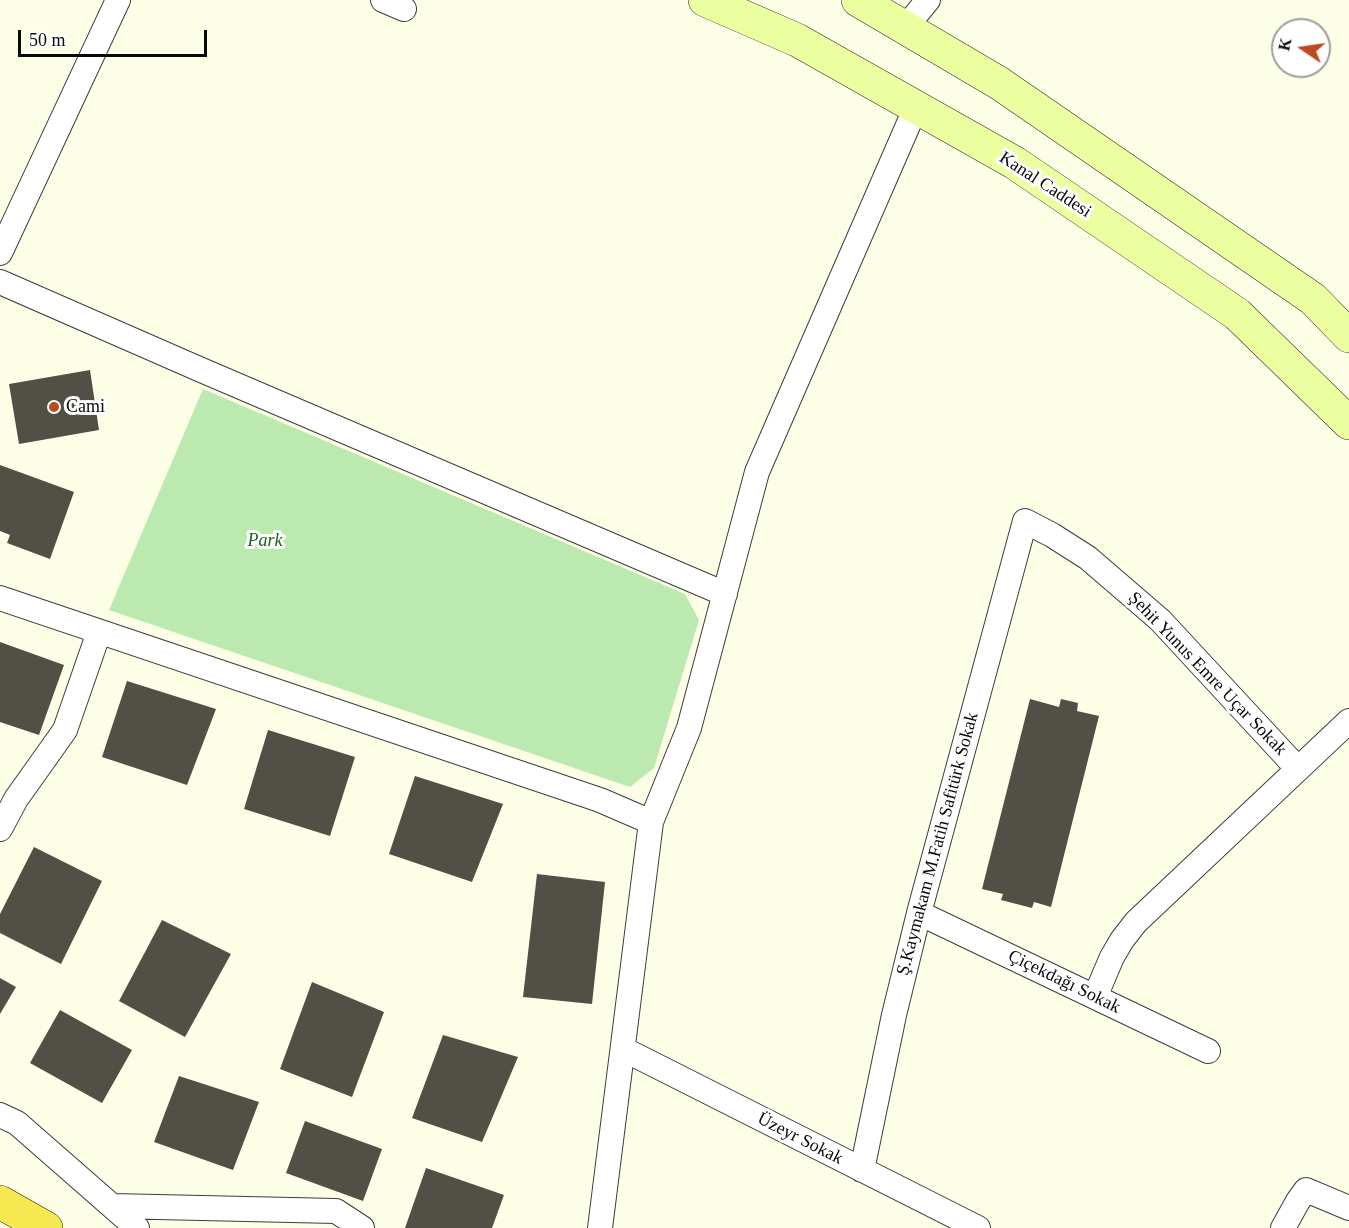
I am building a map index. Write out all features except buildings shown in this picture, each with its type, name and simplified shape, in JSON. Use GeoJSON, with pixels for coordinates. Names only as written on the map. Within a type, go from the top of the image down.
{"type":"FeatureCollection","features":[{"type":"Feature","properties":{"kind":"highway"},"geometry":{"type":"LineString","coordinates":[[0,1202],[46,1228]]}},
{"type":"Feature","properties":{"kind":"main road","name":"Kanal Caddesi"},"geometry":{"type":"LineString","coordinates":[[705,0],[798,40],[1015,163],[1237,314],[1349,423]]}},
{"type":"Feature","properties":{"kind":"main road"},"geometry":{"type":"LineString","coordinates":[[858,0],[999,83],[1313,299],[1349,336]]}},
{"type":"Feature","properties":{"kind":"street"},"geometry":{"type":"LineString","coordinates":[[0,253],[118,0]]}},
{"type":"Feature","properties":{"kind":"street"},"geometry":{"type":"LineString","coordinates":[[905,28],[928,0]]}},
{"type":"Feature","properties":{"kind":"street"},"geometry":{"type":"LineString","coordinates":[[600,1228],[651,822],[689,728],[757,472],[916,107]]}},
{"type":"Feature","properties":{"kind":"street"},"geometry":{"type":"LineString","coordinates":[[0,282],[725,594]]}},
{"type":"Feature","properties":{"kind":"street","name":"Şehit Yunus Emre Uçar Sokak"},"geometry":{"type":"LineString","coordinates":[[1025,521],[1088,558],[1160,620],[1298,770]]}},
{"type":"Feature","properties":{"kind":"street","name":"Ş.Kaymakam M.Fatih Safitürk Sokak"},"geometry":{"type":"LineString","coordinates":[[862,1170],[894,1015],[919,913],[1025,521]]}},
{"type":"Feature","properties":{"kind":"street"},"geometry":{"type":"LineString","coordinates":[[0,598],[600,800],[651,822]]}},
{"type":"Feature","properties":{"kind":"street"},"geometry":{"type":"LineString","coordinates":[[0,829],[16,799],[65,730],[99,632]]}},
{"type":"Feature","properties":{"kind":"street"},"geometry":{"type":"LineString","coordinates":[[1095,997],[1112,957],[1136,922],[1349,721]]}},
{"type":"Feature","properties":{"kind":"street","name":"Çiçekdağı Sokak"},"geometry":{"type":"LineString","coordinates":[[919,913],[1208,1051]]}},
{"type":"Feature","properties":{"kind":"street","name":"Üzeyr Sokak"},"geometry":{"type":"LineString","coordinates":[[622,1049],[978,1228]]}},
{"type":"Feature","properties":{"kind":"street"},"geometry":{"type":"LineString","coordinates":[[0,1115],[17,1123],[137,1228]]}},
{"type":"Feature","properties":{"kind":"street"},"geometry":{"type":"LineString","coordinates":[[1283,1228],[1306,1190],[1349,1208]]}},
{"type":"Feature","properties":{"kind":"street"},"geometry":{"type":"LineString","coordinates":[[112,1206],[336,1211],[362,1228]]}},
{"type":"Feature","properties":{"kind":"green space","name":"Park"},"geometry":{"type":"Polygon","coordinates":[[[203,389],[685,594],[699,620],[654,768],[630,787],[109,610],[203,389]]]}},
{"type":"Feature","properties":{"kind":"place","name":"Cami"},"geometry":{"type":"Point","coordinates":[54,407]}}]}
